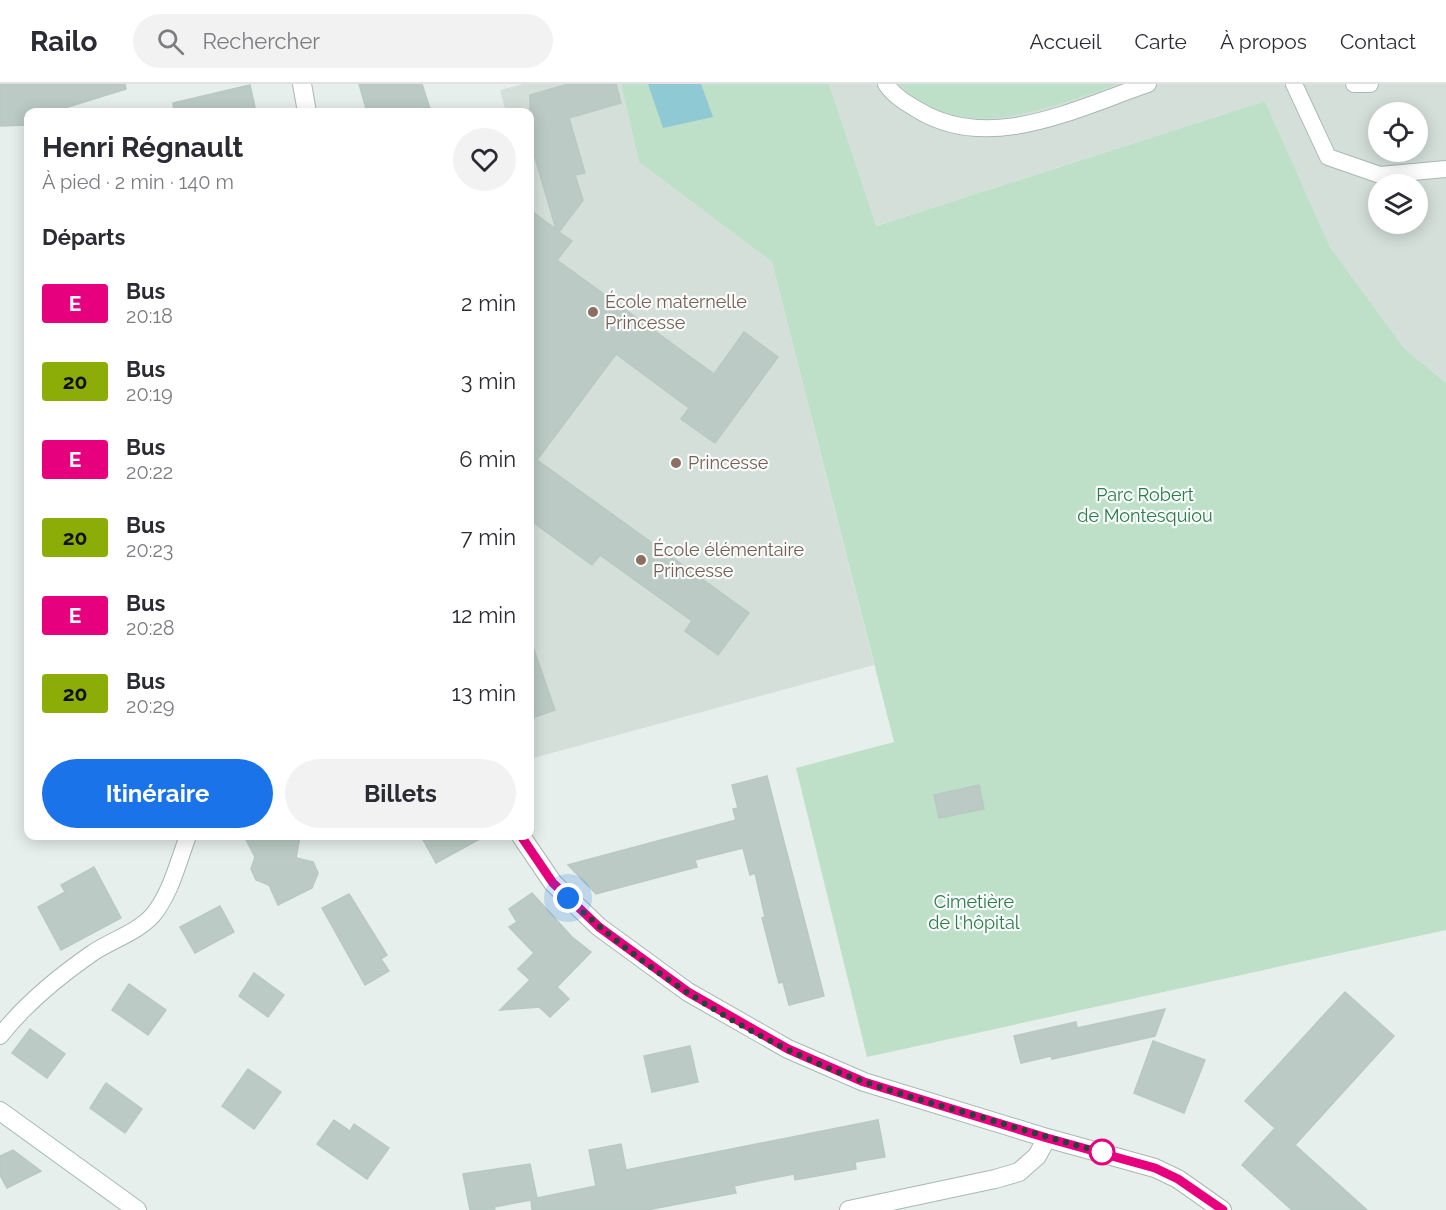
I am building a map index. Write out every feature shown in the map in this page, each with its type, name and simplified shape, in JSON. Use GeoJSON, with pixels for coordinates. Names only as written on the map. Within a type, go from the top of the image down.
{"type":"FeatureCollection","features":[{"type":"Feature","properties":{"kind":"street"},"geometry":{"type":"LineString","coordinates":[[302,84],[305,108]]}},
{"type":"Feature","properties":{"kind":"street"},"geometry":{"type":"LineString","coordinates":[[523,840],[553,883],[599,927],[688,992],[788,1049],[864,1082],[1047,1138],[1155,1168],[1178,1179],[1222,1210]]}},
{"type":"Feature","properties":{"kind":"street"},"geometry":{"type":"LineString","coordinates":[[0,1111],[137,1210]]}},
{"type":"Feature","properties":{"kind":"street"},"geometry":{"type":"LineString","coordinates":[[849,1210],[1019,1172],[1037,1156],[1047,1138]]}},
{"type":"Feature","properties":{"kind":"lane"},"geometry":{"type":"LineString","coordinates":[[886,84],[900,99],[928,116],[964,128],[1000,128],[1033,123],[1148,84]]}},
{"type":"Feature","properties":{"kind":"lane"},"geometry":{"type":"LineString","coordinates":[[1294,84],[1328,157],[1380,175],[1446,169]]}},
{"type":"Feature","properties":{"kind":"lane"},"geometry":{"type":"LineString","coordinates":[[1354,84],[1370,84]]}},
{"type":"Feature","properties":{"kind":"lane"},"geometry":{"type":"LineString","coordinates":[[0,1036],[28,1004],[61,976],[93,952],[130,933],[152,916],[166,894],[186,840]]}},
{"type":"Feature","properties":{"kind":"shaded area","name":"Princesse"},"geometry":{"type":"Polygon","coordinates":[[[523,84],[621,84],[639,162],[772,262],[874,665],[534,758],[534,108],[505,108],[500,90],[523,84]]]}},
{"type":"Feature","properties":{"kind":"shaded area"},"geometry":{"type":"Polygon","coordinates":[[[829,84],[1446,84],[1446,383],[1404,348],[1330,247],[1265,101],[875,226],[829,84]]]}},
{"type":"Feature","properties":{"kind":"green space","name":"Parc Robert de Montesquiou"},"geometry":{"type":"Polygon","coordinates":[[[621,84],[829,84],[876,226],[1265,101],[1330,247],[1404,348],[1446,383],[1446,930],[867,1057],[796,768],[894,742],[772,262],[639,162],[621,84]]]}},
{"type":"Feature","properties":{"kind":"green space"},"geometry":{"type":"Polygon","coordinates":[[[899,84],[1119,84],[1035,111],[1006,117],[977,118],[949,114],[923,103],[899,84]]]}},
{"type":"Feature","properties":{"kind":"water"},"geometry":{"type":"Polygon","coordinates":[[[648,84],[701,84],[713,117],[663,128],[648,84]]]}},
{"type":"Feature","properties":{"kind":"building"},"geometry":{"type":"Polygon","coordinates":[[[0,84],[125,84],[126,89],[65,108],[24,108],[24,125],[0,126],[0,84]]]}},
{"type":"Feature","properties":{"kind":"building"},"geometry":{"type":"Polygon","coordinates":[[[359,84],[422,84],[430,108],[366,108],[359,84]]]}},
{"type":"Feature","properties":{"kind":"building"},"geometry":{"type":"Polygon","coordinates":[[[568,84],[616,84],[621,103],[569,118],[585,173],[575,175],[583,200],[559,232],[572,241],[557,260],[714,374],[744,332],[778,357],[715,443],[681,419],[689,408],[616,354],[537,460],[749,613],[718,655],[685,631],[692,621],[600,555],[592,565],[534,523],[534,213],[556,229],[534,155],[534,108],[530,108],[530,95],[568,84]]]}},
{"type":"Feature","properties":{"kind":"building"},"geometry":{"type":"Polygon","coordinates":[[[250,85],[255,108],[174,108],[173,103],[250,85]]]}},
{"type":"Feature","properties":{"kind":"building"},"geometry":{"type":"Polygon","coordinates":[[[534,650],[555,710],[534,718],[534,650]]]}},
{"type":"Feature","properties":{"kind":"building"},"geometry":{"type":"Polygon","coordinates":[[[767,776],[824,996],[789,1005],[783,982],[779,983],[762,918],[765,917],[755,873],[750,875],[743,848],[695,860],[697,867],[596,894],[568,865],[736,820],[733,809],[738,808],[732,785],[767,776]]]}},
{"type":"Feature","properties":{"kind":"building"},"geometry":{"type":"Polygon","coordinates":[[[979,785],[984,809],[939,818],[934,795],[979,785]]]}},
{"type":"Feature","properties":{"kind":"building"},"geometry":{"type":"Polygon","coordinates":[[[246,840],[299,840],[296,858],[313,862],[318,873],[312,888],[278,905],[269,885],[256,880],[251,869],[255,857],[246,840]]]}},
{"type":"Feature","properties":{"kind":"building"},"geometry":{"type":"Polygon","coordinates":[[[423,840],[478,840],[436,863],[423,840]]]}},
{"type":"Feature","properties":{"kind":"building"},"geometry":{"type":"Polygon","coordinates":[[[94,867],[121,918],[61,950],[38,907],[65,892],[61,885],[94,867]]]}},
{"type":"Feature","properties":{"kind":"building"},"geometry":{"type":"Polygon","coordinates":[[[532,893],[572,937],[591,952],[557,987],[569,999],[550,1017],[539,1007],[500,1010],[530,980],[518,969],[534,953],[509,927],[517,922],[509,909],[532,893]]]}},
{"type":"Feature","properties":{"kind":"building"},"geometry":{"type":"Polygon","coordinates":[[[349,894],[387,955],[381,959],[389,971],[365,985],[322,908],[349,894]]]}},
{"type":"Feature","properties":{"kind":"building"},"geometry":{"type":"Polygon","coordinates":[[[220,906],[234,932],[195,953],[180,927],[220,906]]]}},
{"type":"Feature","properties":{"kind":"building"},"geometry":{"type":"Polygon","coordinates":[[[254,973],[284,995],[268,1017],[239,996],[254,973]]]}},
{"type":"Feature","properties":{"kind":"building"},"geometry":{"type":"Polygon","coordinates":[[[129,984],[166,1010],[148,1035],[112,1010],[129,984]]]}},
{"type":"Feature","properties":{"kind":"building"},"geometry":{"type":"Polygon","coordinates":[[[1345,992],[1394,1036],[1295,1145],[1367,1210],[1292,1210],[1242,1165],[1275,1128],[1245,1101],[1345,992]]]}},
{"type":"Feature","properties":{"kind":"building"},"geometry":{"type":"Polygon","coordinates":[[[1165,1009],[1155,1036],[1052,1059],[1051,1056],[1021,1063],[1014,1036],[1076,1022],[1077,1028],[1165,1009]]]}},
{"type":"Feature","properties":{"kind":"building"},"geometry":{"type":"Polygon","coordinates":[[[30,1029],[65,1054],[47,1078],[12,1053],[30,1029]]]}},
{"type":"Feature","properties":{"kind":"building"},"geometry":{"type":"Polygon","coordinates":[[[1153,1041],[1205,1060],[1184,1113],[1134,1093],[1153,1041]]]}},
{"type":"Feature","properties":{"kind":"building"},"geometry":{"type":"Polygon","coordinates":[[[690,1046],[698,1082],[652,1092],[644,1056],[690,1046]]]}},
{"type":"Feature","properties":{"kind":"building"},"geometry":{"type":"Polygon","coordinates":[[[248,1069],[281,1092],[254,1129],[222,1106],[248,1069]]]}},
{"type":"Feature","properties":{"kind":"building"},"geometry":{"type":"Polygon","coordinates":[[[106,1083],[142,1109],[125,1133],[90,1108],[106,1083]]]}},
{"type":"Feature","properties":{"kind":"building"},"geometry":{"type":"Polygon","coordinates":[[[334,1120],[350,1131],[354,1124],[389,1148],[367,1179],[317,1144],[334,1120]]]}},
{"type":"Feature","properties":{"kind":"building"},"geometry":{"type":"Polygon","coordinates":[[[878,1120],[885,1157],[855,1162],[856,1169],[795,1180],[794,1174],[763,1180],[734,1186],[736,1193],[647,1210],[532,1210],[531,1200],[494,1207],[495,1210],[470,1210],[463,1174],[530,1164],[537,1198],[596,1186],[589,1150],[621,1144],[626,1170],[878,1120]]]}},
{"type":"Feature","properties":{"kind":"building"},"geometry":{"type":"Polygon","coordinates":[[[13,1150],[41,1171],[7,1188],[0,1175],[0,1156],[13,1150]]]}},
{"type":"Feature","properties":{"kind":"bus line","name":"E"},"geometry":{"type":"LineString","coordinates":[[524,840],[553,883],[599,927],[688,992],[788,1049],[864,1082],[1047,1138],[1155,1168],[1178,1179],[1223,1210]]}},
{"type":"Feature","properties":{"kind":"place","name":"École maternelle Princesse"},"geometry":{"type":"Point","coordinates":[593,312]}},
{"type":"Feature","properties":{"kind":"place","name":"Princesse"},"geometry":{"type":"Point","coordinates":[676,463]}},
{"type":"Feature","properties":{"kind":"place","name":"École élémentaire Princesse"},"geometry":{"type":"Point","coordinates":[641,560]}},
{"type":"Feature","properties":{"kind":"route"},"geometry":{"type":"LineString","coordinates":[[568,898],[599,927],[688,992],[788,1049],[864,1082],[1047,1138],[1106,1153],[1102,1152]]}},
{"type":"Feature","properties":{"kind":"park label","name":"Cimetière de l'hôpital"},"geometry":{"type":"Point","coordinates":[974,912]}}]}
